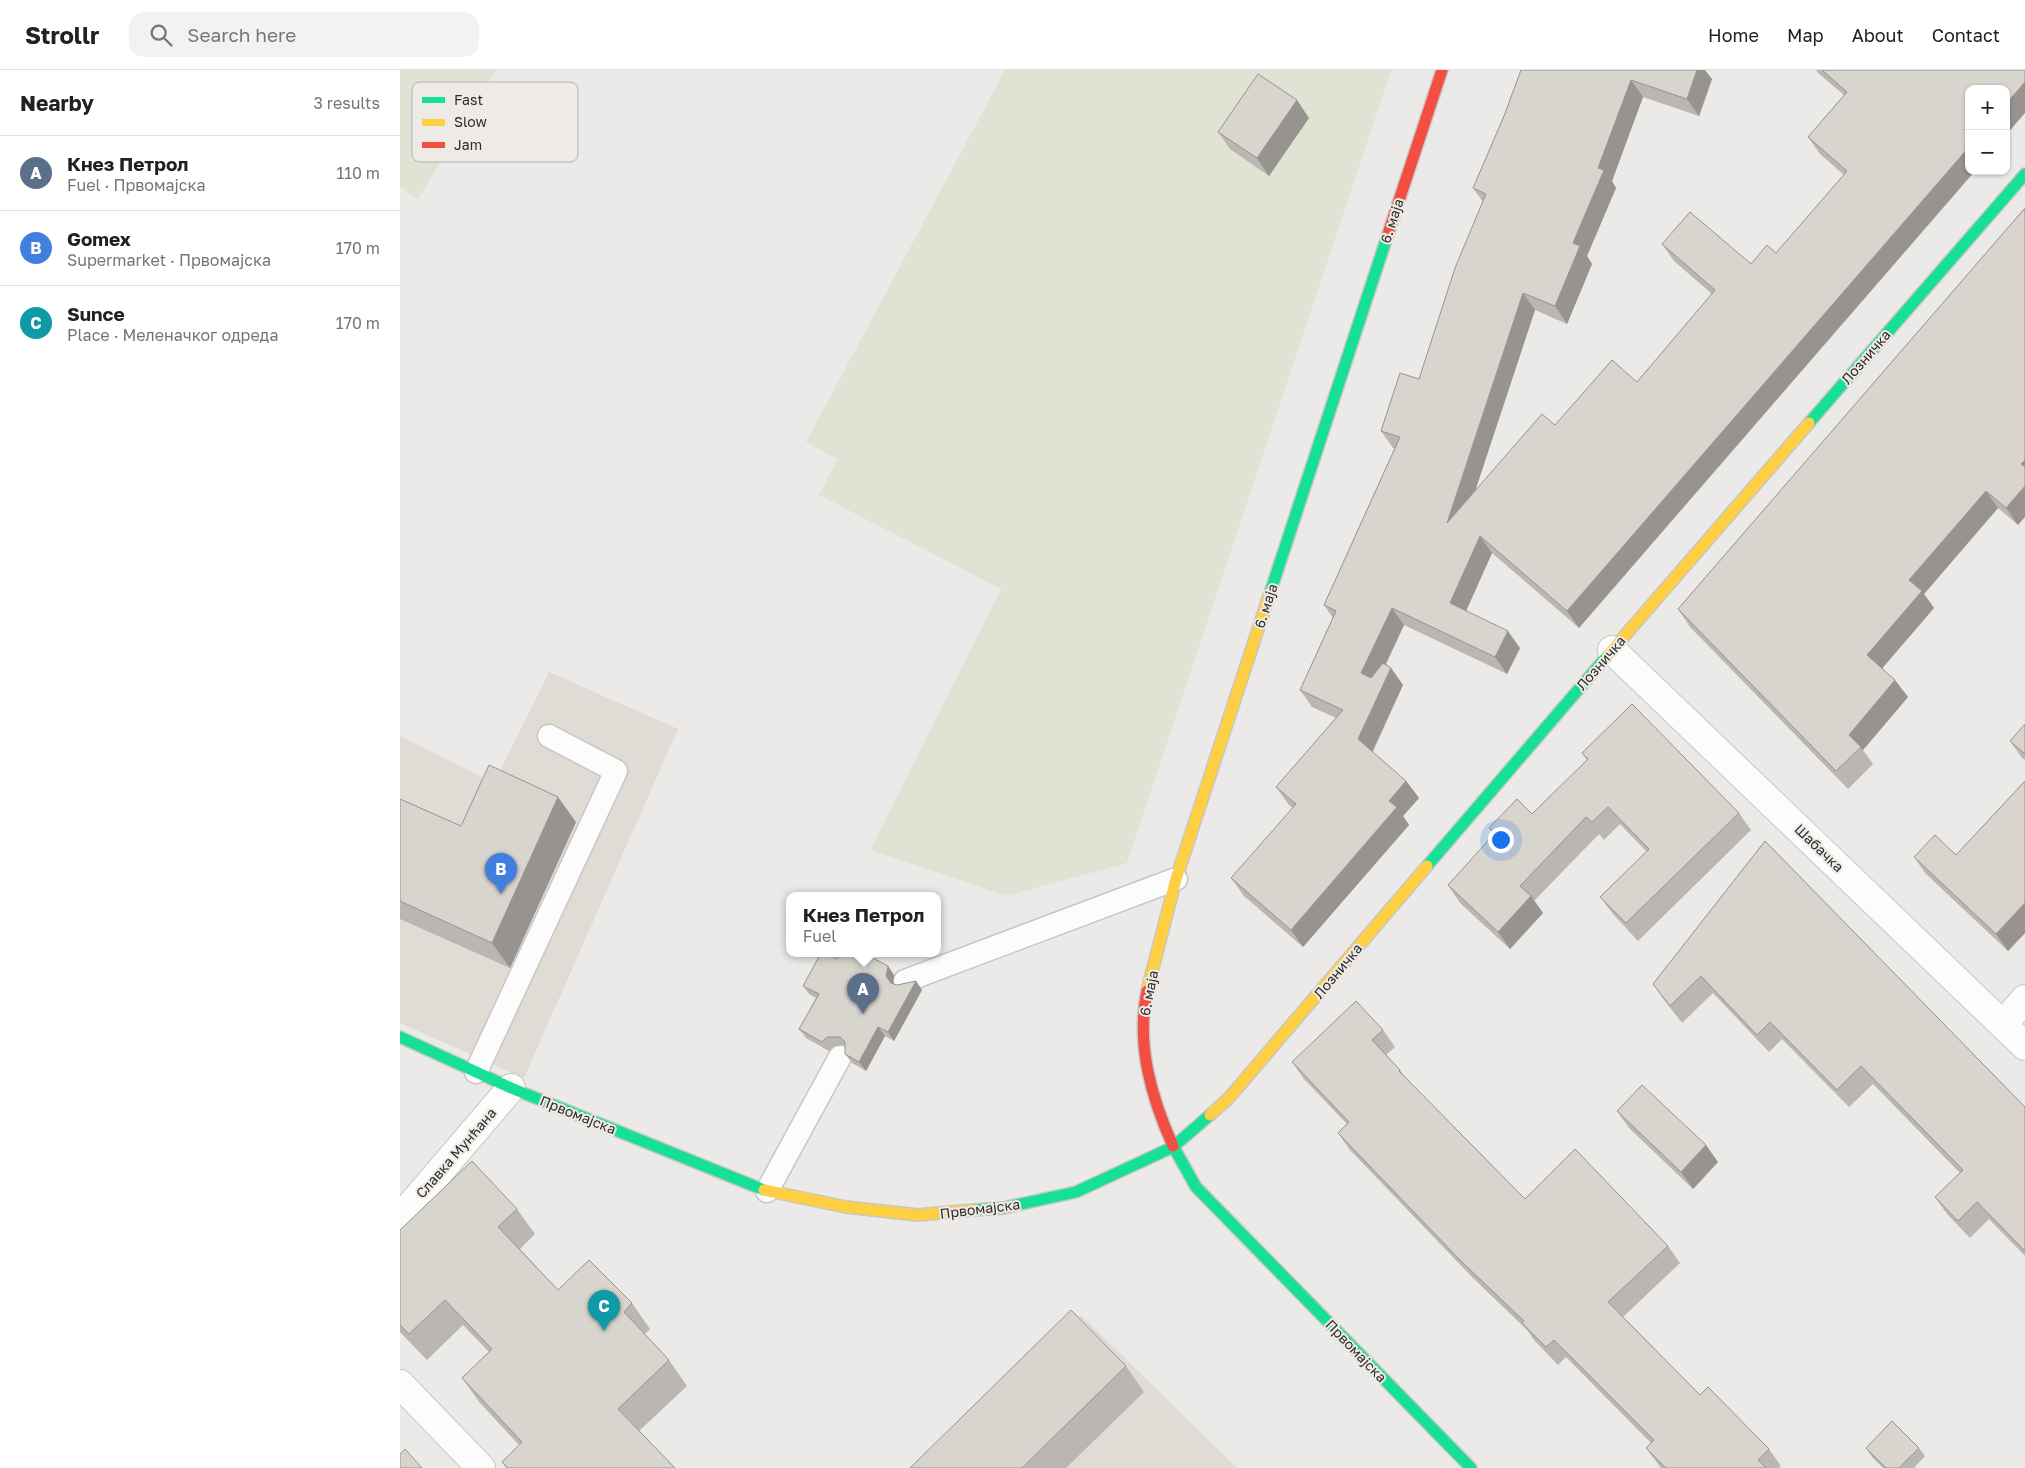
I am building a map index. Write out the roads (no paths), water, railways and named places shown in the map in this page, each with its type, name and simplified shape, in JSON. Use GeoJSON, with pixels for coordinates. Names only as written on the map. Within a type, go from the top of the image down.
{"type":"FeatureCollection","features":[{"type":"Feature","properties":{"kind":"street","name":"6. маја"},"geometry":{"type":"LineString","coordinates":[[1172,1147],[1157,1109],[1143,1037],[1144,1005],[1176,878],[1442,70]]}},
{"type":"Feature","properties":{"kind":"street","name":"Лозничка"},"geometry":{"type":"LineString","coordinates":[[1172,1147],[1228,1099],[1612,650],[2025,174]]}},
{"type":"Feature","properties":{"kind":"street","name":"Шабачка"},"geometry":{"type":"LineString","coordinates":[[1612,650],[2025,1046]]}},
{"type":"Feature","properties":{"kind":"street"},"geometry":{"type":"LineString","coordinates":[[2003,1024],[2025,998]]}},
{"type":"Feature","properties":{"kind":"street","name":"Првомајска"},"geometry":{"type":"LineString","coordinates":[[400,1038],[512,1088],[766,1191],[846,1208],[918,1216],[1004,1208],[1076,1192],[1172,1147],[1182,1168],[1196,1187],[1466,1466]]}},
{"type":"Feature","properties":{"kind":"street","name":"Славка Мунћана"},"geometry":{"type":"LineString","coordinates":[[400,1218],[512,1088]]}},
{"type":"Feature","properties":{"kind":"street"},"geometry":{"type":"LineString","coordinates":[[400,1384],[481,1468]]}},
{"type":"Feature","properties":{"kind":"lane"},"geometry":{"type":"LineString","coordinates":[[476,1072],[616,771],[549,736]]}},
{"type":"Feature","properties":{"kind":"lane"},"geometry":{"type":"LineString","coordinates":[[905,981],[1176,878]]}},
{"type":"Feature","properties":{"kind":"lane"},"geometry":{"type":"LineString","coordinates":[[766,1191],[840,1057]]}},
{"type":"Feature","properties":{"kind":"place","name":"Gomex"},"geometry":{"type":"Point","coordinates":[501,894]}},
{"type":"Feature","properties":{"kind":"place","name":"Кнез Петрол"},"geometry":{"type":"Point","coordinates":[863,1014]}},
{"type":"Feature","properties":{"kind":"place","name":"Sunce"},"geometry":{"type":"Point","coordinates":[604,1331]}}]}
